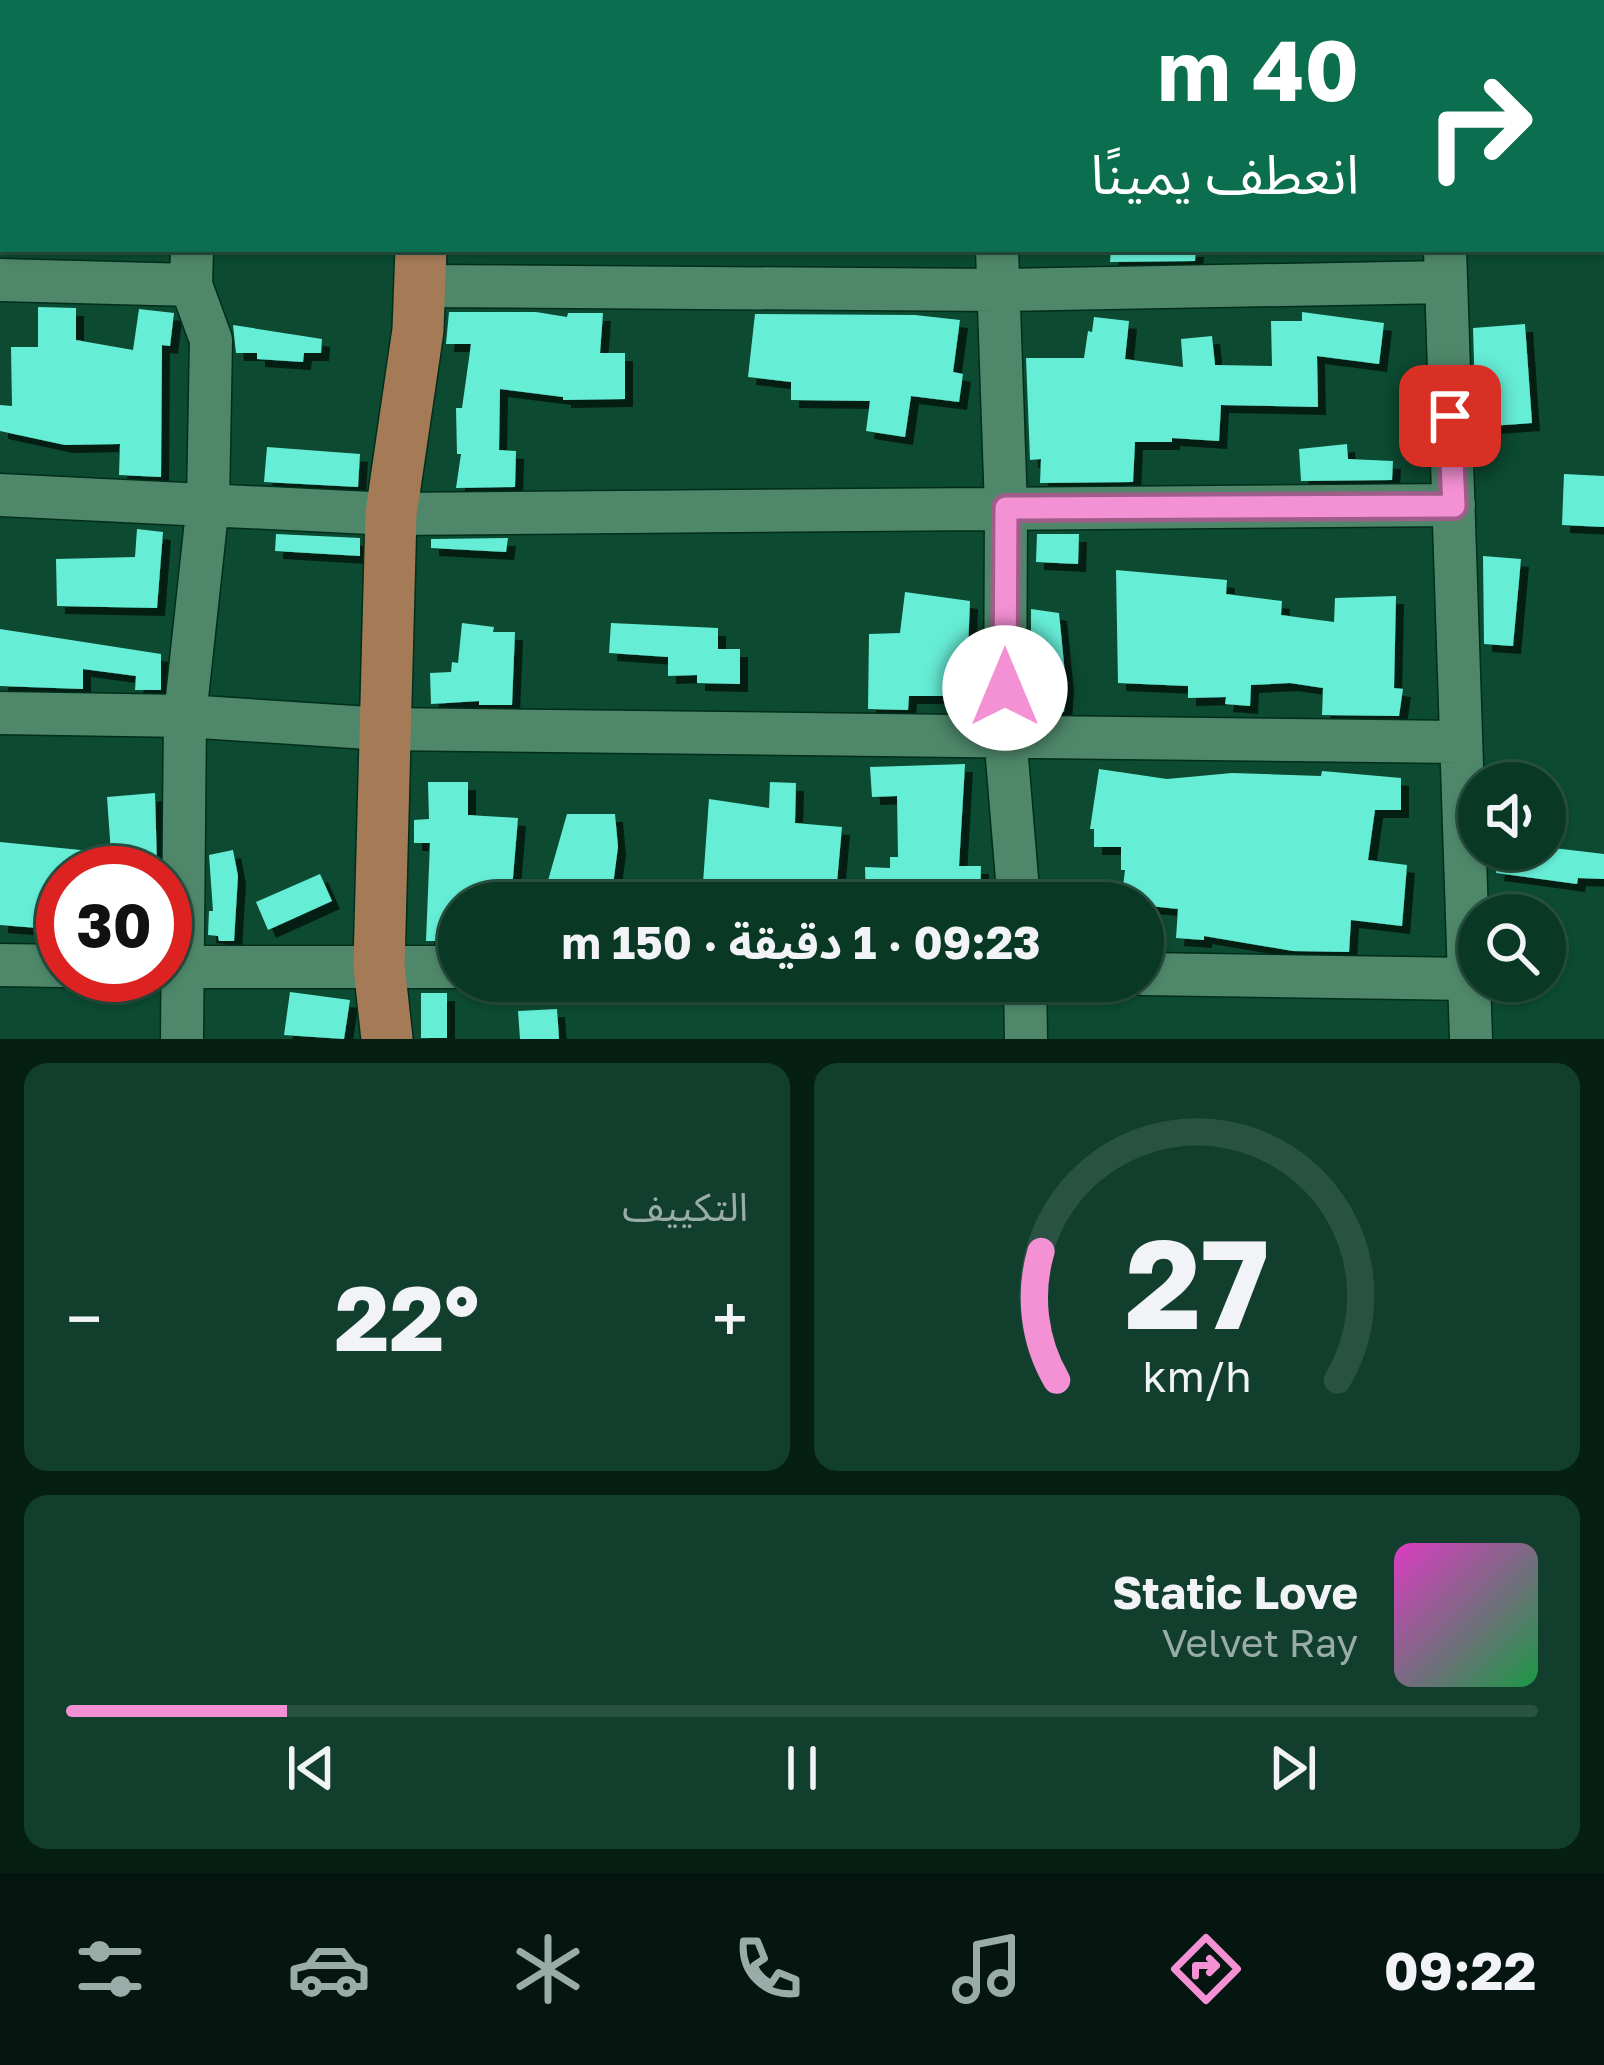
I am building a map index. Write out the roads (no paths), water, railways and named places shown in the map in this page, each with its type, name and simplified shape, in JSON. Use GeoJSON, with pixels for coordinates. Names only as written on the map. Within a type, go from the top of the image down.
{"type":"FeatureCollection","features":[{"type":"Feature","properties":{"kind":"main road"},"geometry":{"type":"LineString","coordinates":[[386,1039],[379,966],[391,514],[421,267]]}},
{"type":"Feature","properties":{"kind":"street"},"geometry":{"type":"LineString","coordinates":[[421,267],[997,270],[1445,265],[1465,894]]}},
{"type":"Feature","properties":{"kind":"street"},"geometry":{"type":"LineString","coordinates":[[0,280],[192,267],[211,340],[208,502],[184,716],[179,846]]}},
{"type":"Feature","properties":{"kind":"street"},"geometry":{"type":"LineString","coordinates":[[997,270],[1006,508],[1005,734],[1017,882]]}},
{"type":"Feature","properties":{"kind":"street"},"geometry":{"type":"LineString","coordinates":[[0,495],[391,514],[1454,506]]}},
{"type":"Feature","properties":{"kind":"street"},"geometry":{"type":"LineString","coordinates":[[0,713],[184,716],[384,728],[1458,742]]}},
{"type":"Feature","properties":{"kind":"street"},"geometry":{"type":"LineString","coordinates":[[0,965],[36,966]]}},
{"type":"Feature","properties":{"kind":"street"},"geometry":{"type":"LineString","coordinates":[[192,967],[438,967]]}},
{"type":"Feature","properties":{"kind":"street"},"geometry":{"type":"LineString","coordinates":[[1164,974],[1458,979]]}},
{"type":"Feature","properties":{"kind":"street"},"geometry":{"type":"LineString","coordinates":[[178,1002],[182,1039]]}},
{"type":"Feature","properties":{"kind":"street"},"geometry":{"type":"LineString","coordinates":[[1025,1002],[1026,1039]]}},
{"type":"Feature","properties":{"kind":"street"},"geometry":{"type":"LineString","coordinates":[[1470,1002],[1471,1039]]}}]}
